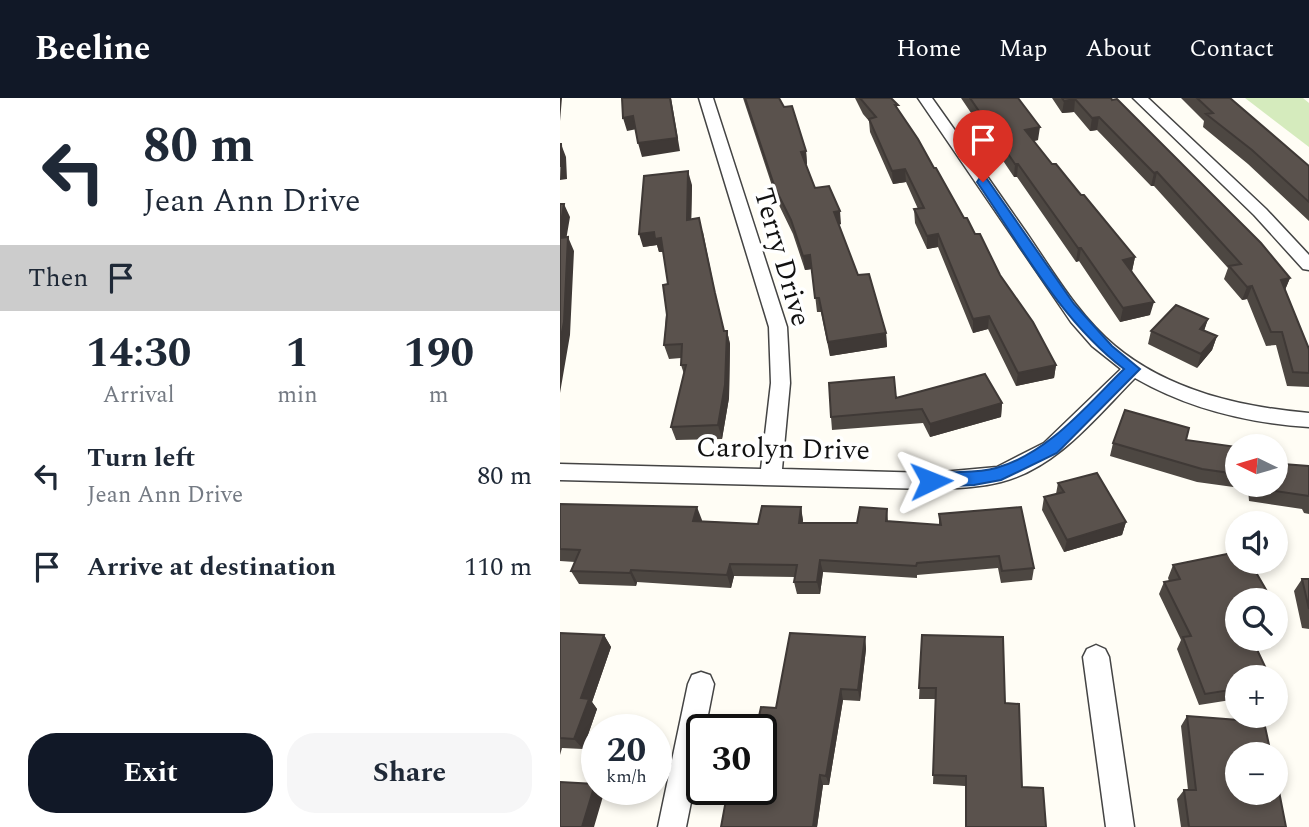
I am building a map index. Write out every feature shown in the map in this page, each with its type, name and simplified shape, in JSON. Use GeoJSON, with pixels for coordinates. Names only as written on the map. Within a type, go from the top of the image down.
{"type":"FeatureCollection","features":[{"type":"Feature","properties":{"kind":"street","name":"Terry Drive"},"geometry":{"type":"LineString","coordinates":[[706,98],[778,327],[782,354],[782,387],[770,476]]}},
{"type":"Feature","properties":{"kind":"street"},"geometry":{"type":"LineString","coordinates":[[925,98],[1069,307],[1107,349],[1133,369],[1163,386],[1225,407],[1266,416],[1309,420]]}},
{"type":"Feature","properties":{"kind":"street"},"geometry":{"type":"LineString","coordinates":[[1140,98],[1259,212],[1309,265]]}},
{"type":"Feature","properties":{"kind":"street","name":"Carolyn Drive"},"geometry":{"type":"LineString","coordinates":[[560,472],[931,481],[974,479],[1001,474],[1051,449],[1133,369]]}},
{"type":"Feature","properties":{"kind":"street"},"geometry":{"type":"LineString","coordinates":[[1096,657],[1121,827]]}},
{"type":"Feature","properties":{"kind":"street"},"geometry":{"type":"LineString","coordinates":[[671,827],[701,684]]}},
{"type":"Feature","properties":{"kind":"green space"},"geometry":{"type":"Polygon","coordinates":[[[1245,98],[1303,98],[1309,103],[1309,147],[1245,98]]]}},
{"type":"Feature","properties":{"kind":"building"},"geometry":{"type":"Polygon","coordinates":[[[622,98],[670,98],[677,138],[638,143],[633,116],[623,118],[622,98]]]}},
{"type":"Feature","properties":{"kind":"building"},"geometry":{"type":"Polygon","coordinates":[[[745,98],[779,98],[784,107],[792,106],[806,151],[801,152],[815,188],[829,186],[840,211],[834,212],[858,275],[869,274],[886,333],[828,342],[819,298],[815,298],[810,255],[803,256],[791,220],[775,188],[745,98]]]}},
{"type":"Feature","properties":{"kind":"building"},"geometry":{"type":"Polygon","coordinates":[[[860,98],[891,98],[898,105],[895,105],[936,168],[964,218],[967,218],[975,234],[980,234],[1000,275],[1033,322],[1056,365],[1018,373],[989,316],[973,319],[938,234],[927,236],[914,209],[924,208],[905,169],[892,171],[869,119],[876,117],[860,98]]]}},
{"type":"Feature","properties":{"kind":"building"},"geometry":{"type":"Polygon","coordinates":[[[970,98],[1018,98],[1040,127],[1025,130],[1135,257],[1123,260],[1154,302],[1123,308],[1018,164],[1015,164],[970,98]]]}},
{"type":"Feature","properties":{"kind":"building"},"geometry":{"type":"Polygon","coordinates":[[[1062,98],[1117,99],[1261,243],[1290,278],[1281,280],[1309,349],[1309,373],[1293,372],[1282,332],[1271,332],[1252,286],[1247,287],[1229,266],[1241,264],[1157,172],[1154,173],[1099,117],[1092,118],[1075,99],[1064,101],[1062,98]]]}},
{"type":"Feature","properties":{"kind":"building"},"geometry":{"type":"Polygon","coordinates":[[[1197,98],[1230,98],[1309,166],[1309,202],[1252,150],[1206,114],[1213,113],[1197,98]]]}},
{"type":"Feature","properties":{"kind":"building"},"geometry":{"type":"Polygon","coordinates":[[[561,144],[562,166],[560,166],[561,144]]]}},
{"type":"Feature","properties":{"kind":"building"},"geometry":{"type":"Polygon","coordinates":[[[688,171],[687,220],[699,218],[724,331],[727,331],[725,385],[718,425],[671,427],[686,365],[681,365],[682,344],[664,345],[667,315],[663,285],[668,284],[661,238],[655,239],[654,232],[639,234],[644,176],[688,171]]]}},
{"type":"Feature","properties":{"kind":"building"},"geometry":{"type":"Polygon","coordinates":[[[560,204],[564,204],[560,229],[560,204]]]}},
{"type":"Feature","properties":{"kind":"building"},"geometry":{"type":"Polygon","coordinates":[[[568,237],[564,322],[560,342],[560,238],[568,237]]]}},
{"type":"Feature","properties":{"kind":"building"},"geometry":{"type":"Polygon","coordinates":[[[1176,305],[1208,319],[1200,329],[1217,336],[1201,354],[1151,331],[1176,305]]]}},
{"type":"Feature","properties":{"kind":"building"},"geometry":{"type":"Polygon","coordinates":[[[985,374],[1002,403],[930,424],[922,409],[831,417],[829,383],[894,377],[896,398],[985,374]]]}},
{"type":"Feature","properties":{"kind":"building"},"geometry":{"type":"Polygon","coordinates":[[[1125,410],[1189,428],[1186,440],[1225,445],[1225,472],[1202,469],[1113,443],[1125,410]]]}},
{"type":"Feature","properties":{"kind":"building"},"geometry":{"type":"Polygon","coordinates":[[[1288,464],[1309,466],[1309,496],[1288,493],[1288,464]]]}},
{"type":"Feature","properties":{"kind":"building"},"geometry":{"type":"Polygon","coordinates":[[[1097,473],[1126,522],[1067,540],[1044,497],[1064,492],[1058,483],[1097,473]]]}},
{"type":"Feature","properties":{"kind":"building"},"geometry":{"type":"Polygon","coordinates":[[[560,504],[697,507],[693,521],[758,524],[762,506],[801,507],[799,523],[857,523],[860,507],[887,509],[886,521],[941,525],[939,514],[1021,507],[1034,568],[1002,571],[999,556],[917,563],[916,566],[820,560],[817,582],[794,582],[797,565],[730,564],[727,575],[631,570],[630,573],[571,571],[580,550],[560,549],[560,504]]]}},
{"type":"Feature","properties":{"kind":"building"},"geometry":{"type":"Polygon","coordinates":[[[1225,554],[1225,574],[1257,574],[1265,588],[1225,588],[1225,651],[1258,651],[1264,665],[1225,665],[1225,691],[1205,694],[1183,637],[1191,636],[1164,582],[1180,579],[1173,565],[1225,554]]]}},
{"type":"Feature","properties":{"kind":"building"},"geometry":{"type":"Polygon","coordinates":[[[1302,579],[1309,579],[1309,609],[1302,579]]]}},
{"type":"Feature","properties":{"kind":"building"},"geometry":{"type":"Polygon","coordinates":[[[560,633],[604,635],[581,698],[589,699],[581,714],[574,739],[560,738],[560,633]]]}},
{"type":"Feature","properties":{"kind":"building"},"geometry":{"type":"Polygon","coordinates":[[[790,633],[865,637],[858,690],[841,689],[826,776],[820,775],[813,827],[721,827],[725,805],[777,805],[777,714],[759,714],[761,707],[776,708],[790,633]]]}},
{"type":"Feature","properties":{"kind":"building"},"geometry":{"type":"Polygon","coordinates":[[[922,635],[1003,637],[1005,703],[1019,704],[1022,787],[1043,788],[1046,827],[966,827],[966,776],[933,775],[936,688],[919,688],[922,635]]]}},
{"type":"Feature","properties":{"kind":"building"},"geometry":{"type":"Polygon","coordinates":[[[1187,716],[1225,719],[1225,728],[1265,728],[1268,742],[1225,742],[1225,805],[1282,805],[1286,827],[1189,827],[1184,790],[1196,790],[1187,716]]]}},
{"type":"Feature","properties":{"kind":"building"},"geometry":{"type":"Polygon","coordinates":[[[560,782],[581,783],[581,805],[589,805],[582,827],[560,827],[560,782]]]}},
{"type":"Feature","properties":{"kind":"route"},"geometry":{"type":"LineString","coordinates":[[931,481],[974,479],[1001,474],[1051,449],[1133,369],[1107,349],[1069,307],[983,182]]}}]}
